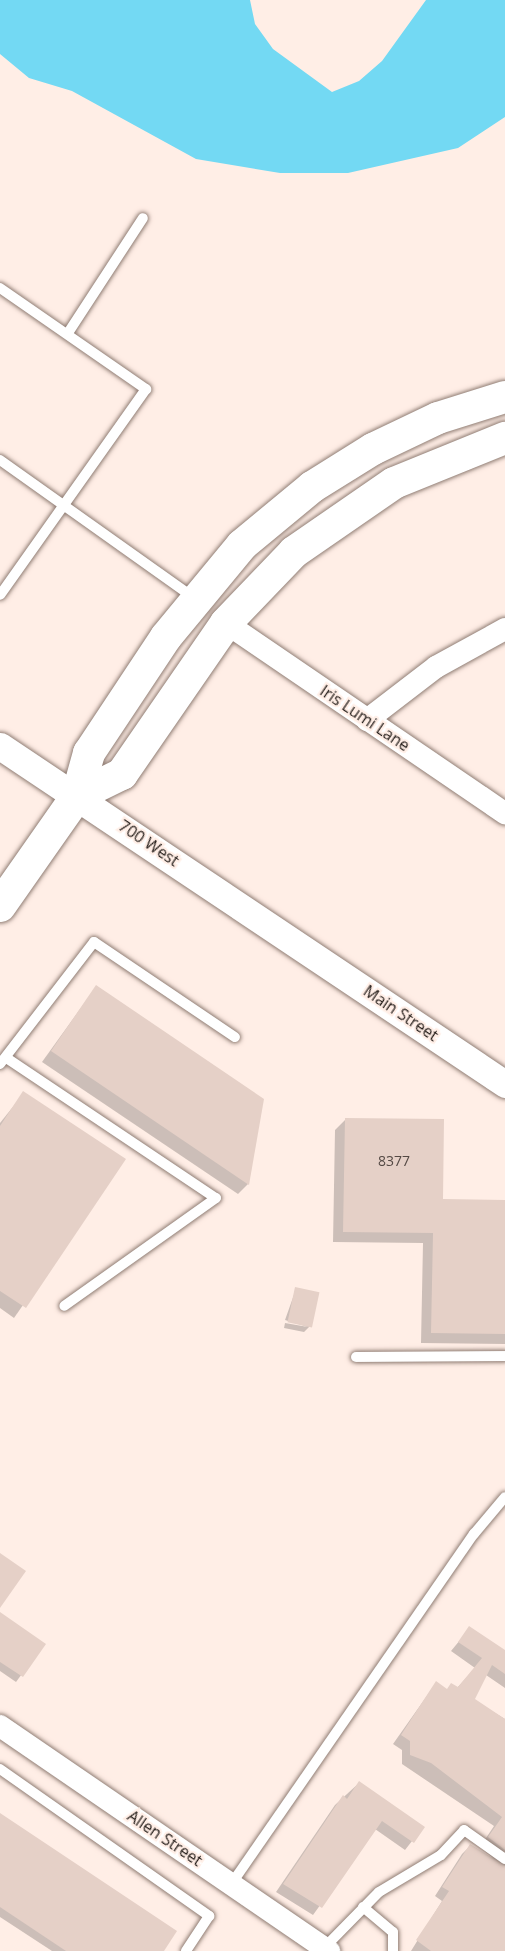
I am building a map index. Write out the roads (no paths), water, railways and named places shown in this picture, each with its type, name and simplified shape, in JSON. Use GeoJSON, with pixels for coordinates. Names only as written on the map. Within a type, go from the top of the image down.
{"type":"FeatureCollection","features":[{"type":"Feature","properties":{"kind":"main road"},"geometry":{"type":"LineString","coordinates":[[0,906],[77,796],[89,753],[194,598],[265,525],[342,467],[438,418],[505,397]]}},
{"type":"Feature","properties":{"kind":"main road"},"geometry":{"type":"LineString","coordinates":[[77,796],[122,774],[226,623],[269,575],[357,504],[430,464],[505,438]]}},
{"type":"Feature","properties":{"kind":"street","name":"Iris Lumi Lane"},"geometry":{"type":"LineString","coordinates":[[226,623],[505,813]]}},
{"type":"Feature","properties":{"kind":"street"},"geometry":{"type":"LineString","coordinates":[[367,720],[436,668],[505,629]]}},
{"type":"Feature","properties":{"kind":"street","name":"700 West"},"geometry":{"type":"LineString","coordinates":[[0,746],[297,942]]}},
{"type":"Feature","properties":{"kind":"street","name":"Main Street"},"geometry":{"type":"LineString","coordinates":[[297,942],[505,1084]]}},
{"type":"Feature","properties":{"kind":"street","name":"Allen Street"},"geometry":{"type":"LineString","coordinates":[[0,1726],[327,1949]]}},
{"type":"Feature","properties":{"kind":"lane"},"geometry":{"type":"LineString","coordinates":[[68,333],[143,218]]}},
{"type":"Feature","properties":{"kind":"lane"},"geometry":{"type":"LineString","coordinates":[[0,288],[146,389],[67,505],[0,595]]}},
{"type":"Feature","properties":{"kind":"lane"},"geometry":{"type":"LineString","coordinates":[[0,460],[67,505],[194,598]]}},
{"type":"Feature","properties":{"kind":"lane"},"geometry":{"type":"LineString","coordinates":[[64,1306],[216,1198],[4,1061],[94,942],[235,1037]]}},
{"type":"Feature","properties":{"kind":"lane"},"geometry":{"type":"LineString","coordinates":[[356,1357],[505,1356]]}},
{"type":"Feature","properties":{"kind":"lane"},"geometry":{"type":"LineString","coordinates":[[232,1883],[474,1534],[505,1497]]}},
{"type":"Feature","properties":{"kind":"lane"},"geometry":{"type":"LineString","coordinates":[[0,1769],[209,1916],[186,1951]]}},
{"type":"Feature","properties":{"kind":"lane"},"geometry":{"type":"LineString","coordinates":[[327,1949],[363,1907],[441,1855],[464,1830],[505,1858]]}},
{"type":"Feature","properties":{"kind":"lane"},"geometry":{"type":"LineString","coordinates":[[363,1907],[393,1932],[393,1951]]}},
{"type":"Feature","properties":{"kind":"water"},"geometry":{"type":"Polygon","coordinates":[[[0,0],[250,0],[255,24],[273,49],[332,92],[359,81],[382,61],[426,0],[505,0],[505,117],[458,148],[348,173],[280,173],[196,159],[72,91],[29,78],[0,54],[0,0]]]}}]}
